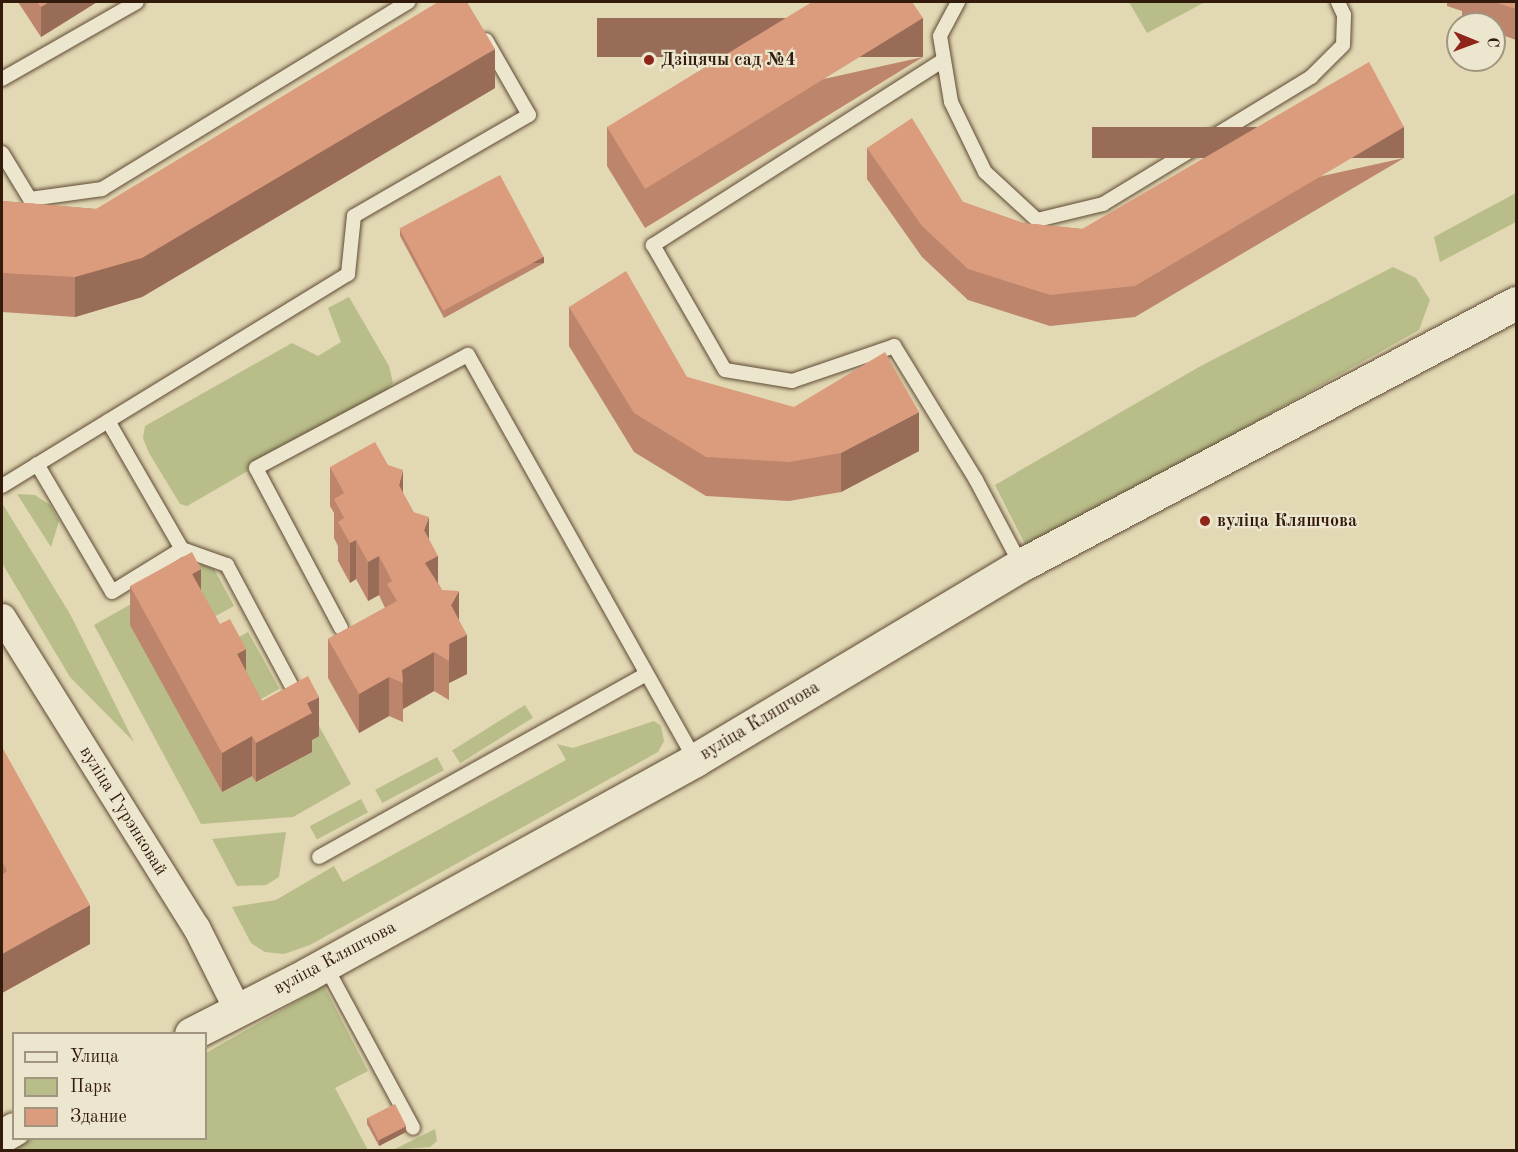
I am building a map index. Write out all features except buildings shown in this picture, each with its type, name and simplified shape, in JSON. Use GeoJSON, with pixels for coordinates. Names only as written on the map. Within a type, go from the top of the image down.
{"type":"FeatureCollection","features":[{"type":"Feature","properties":{"kind":"street","name":"вуліца Кляшчова"},"geometry":{"type":"LineString","coordinates":[[196,1032],[325,965],[695,760],[1021,565],[1516,303]]}},
{"type":"Feature","properties":{"kind":"street","name":"вуліца Гурэнковай"},"geometry":{"type":"LineString","coordinates":[[2,619],[196,927],[237,1009]]}},
{"type":"Feature","properties":{"kind":"lane"},"geometry":{"type":"LineString","coordinates":[[2,79],[137,2]]}},
{"type":"Feature","properties":{"kind":"lane"},"geometry":{"type":"LineString","coordinates":[[2,153],[30,199],[102,189],[408,2]]}},
{"type":"Feature","properties":{"kind":"lane"},"geometry":{"type":"LineString","coordinates":[[958,2],[940,36],[942,61],[951,102],[985,172],[1037,220],[1103,204],[1311,77],[1343,45],[1344,15],[1338,2]]}},
{"type":"Feature","properties":{"kind":"lane"},"geometry":{"type":"LineString","coordinates":[[2,486],[348,274],[354,216],[529,115],[476,22]]}},
{"type":"Feature","properties":{"kind":"lane"},"geometry":{"type":"LineString","coordinates":[[942,61],[653,245],[725,370],[792,381],[894,346],[976,480],[1021,565]]}},
{"type":"Feature","properties":{"kind":"lane"},"geometry":{"type":"LineString","coordinates":[[341,628],[256,468],[468,355],[645,675],[695,760]]}},
{"type":"Feature","properties":{"kind":"lane"},"geometry":{"type":"LineString","coordinates":[[108,421],[182,549],[227,565],[296,694]]}},
{"type":"Feature","properties":{"kind":"lane"},"geometry":{"type":"LineString","coordinates":[[37,464],[112,592],[182,549]]}},
{"type":"Feature","properties":{"kind":"lane"},"geometry":{"type":"LineString","coordinates":[[319,858],[645,675]]}},
{"type":"Feature","properties":{"kind":"lane"},"geometry":{"type":"LineString","coordinates":[[325,965],[413,1128]]}},
{"type":"Feature","properties":{"kind":"green space"},"geometry":{"type":"Polygon","coordinates":[[[1129,2],[1205,2],[1147,33],[1129,2]]]}},
{"type":"Feature","properties":{"kind":"green space"},"geometry":{"type":"Polygon","coordinates":[[[1516,193],[1516,222],[1440,262],[1434,237],[1516,193]]]}},
{"type":"Feature","properties":{"kind":"green space"},"geometry":{"type":"Polygon","coordinates":[[[1393,267],[1416,278],[1430,300],[1419,330],[1028,550],[995,485],[1199,367],[1393,267]]]}},
{"type":"Feature","properties":{"kind":"green space"},"geometry":{"type":"Polygon","coordinates":[[[349,297],[389,366],[393,383],[385,392],[187,506],[180,504],[149,453],[143,438],[145,426],[292,343],[318,356],[341,342],[328,308],[349,297]]]}},
{"type":"Feature","properties":{"kind":"green space"},"geometry":{"type":"Polygon","coordinates":[[[17,494],[35,495],[50,505],[59,521],[51,547],[17,494]]]}},
{"type":"Feature","properties":{"kind":"green space"},"geometry":{"type":"Polygon","coordinates":[[[2,503],[70,614],[134,742],[70,677],[2,563],[2,503]]]}},
{"type":"Feature","properties":{"kind":"green space"},"geometry":{"type":"Polygon","coordinates":[[[202,564],[214,569],[234,606],[199,625],[131,625],[222,792],[252,776],[257,782],[312,752],[304,699],[351,784],[293,817],[201,824],[94,625],[202,564]]]}},
{"type":"Feature","properties":{"kind":"green space"},"geometry":{"type":"Polygon","coordinates":[[[248,632],[280,689],[245,708],[213,651],[248,632]]]}},
{"type":"Feature","properties":{"kind":"green space"},"geometry":{"type":"Polygon","coordinates":[[[525,705],[533,718],[460,763],[452,751],[525,705]]]}},
{"type":"Feature","properties":{"kind":"green space"},"geometry":{"type":"Polygon","coordinates":[[[654,721],[661,726],[664,741],[658,752],[310,945],[284,954],[265,952],[251,943],[232,907],[276,900],[334,866],[343,882],[566,760],[557,744],[573,748],[654,721]]]}},
{"type":"Feature","properties":{"kind":"green space"},"geometry":{"type":"Polygon","coordinates":[[[437,757],[444,770],[382,803],[375,790],[437,757]]]}},
{"type":"Feature","properties":{"kind":"green space"},"geometry":{"type":"Polygon","coordinates":[[[361,799],[368,812],[317,839],[310,826],[361,799]]]}},
{"type":"Feature","properties":{"kind":"green space"},"geometry":{"type":"Polygon","coordinates":[[[286,832],[279,877],[266,885],[237,886],[212,839],[286,832]]]}},
{"type":"Feature","properties":{"kind":"green space"},"geometry":{"type":"Polygon","coordinates":[[[324,986],[368,1071],[335,1088],[368,1150],[10,1150],[30,1140],[207,1140],[207,1052],[324,986]]]}},
{"type":"Feature","properties":{"kind":"green space"},"geometry":{"type":"Polygon","coordinates":[[[435,1129],[437,1141],[430,1147],[393,1150],[435,1129]]]}},
{"type":"Feature","properties":{"kind":"place","name":"Дзіцячы сад №4"},"geometry":{"type":"Point","coordinates":[649,60]}},
{"type":"Feature","properties":{"kind":"place","name":"вуліца Кляшчова"},"geometry":{"type":"Point","coordinates":[1205,521]}}]}
